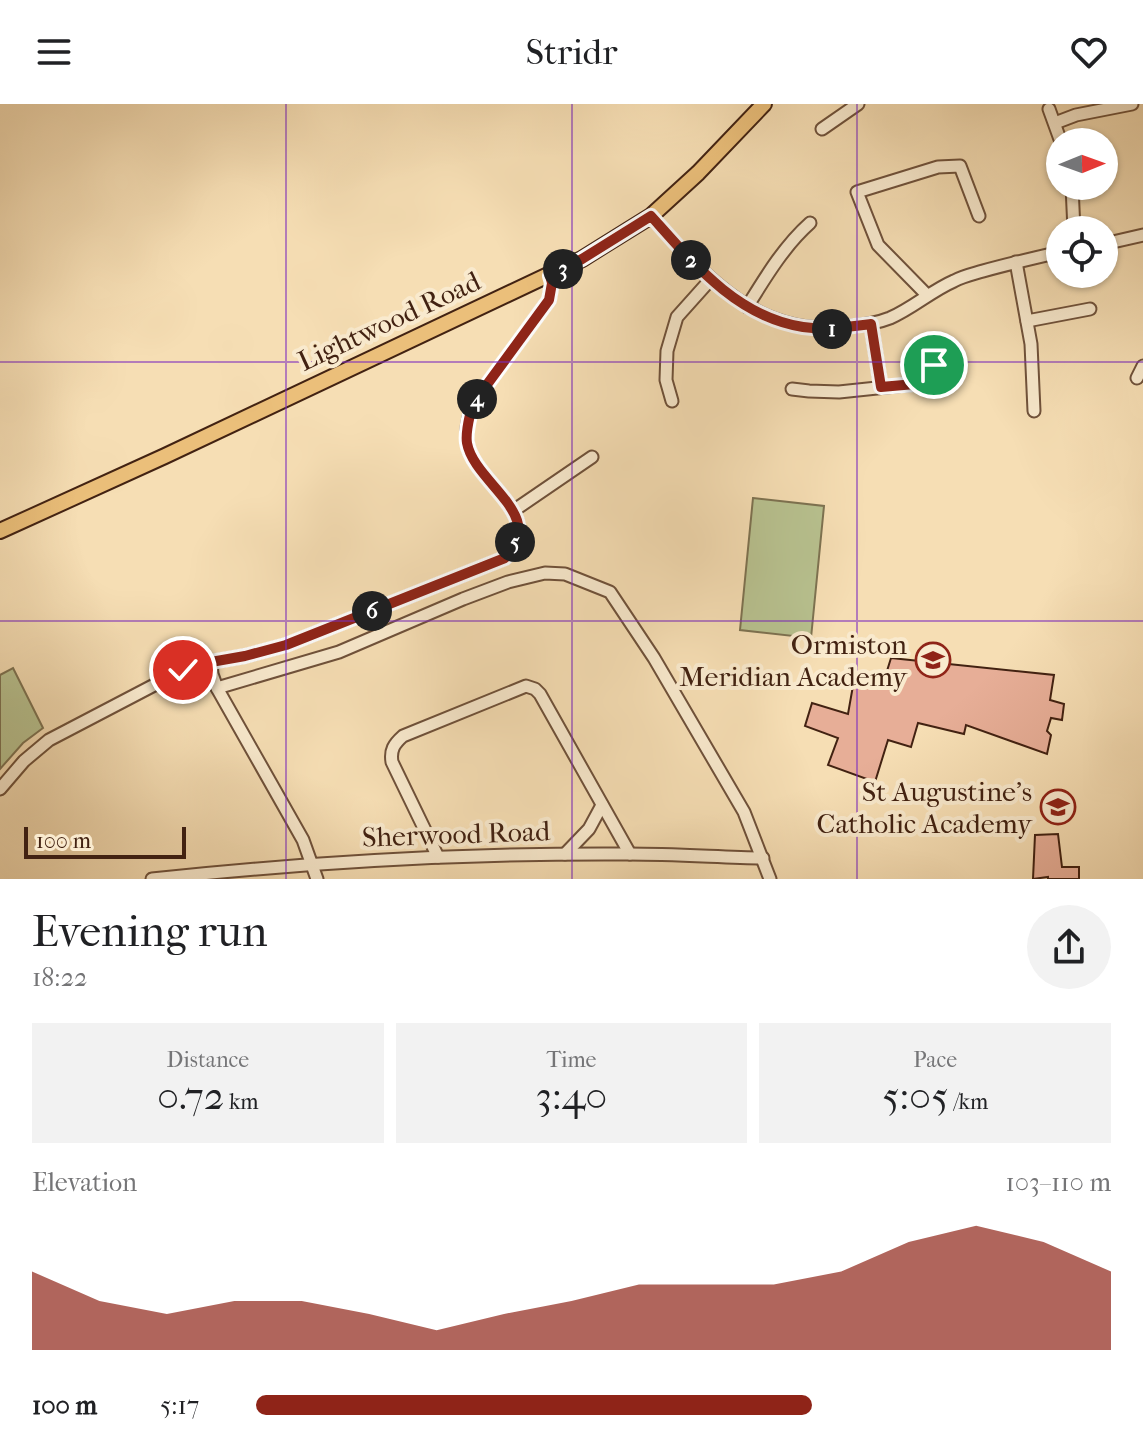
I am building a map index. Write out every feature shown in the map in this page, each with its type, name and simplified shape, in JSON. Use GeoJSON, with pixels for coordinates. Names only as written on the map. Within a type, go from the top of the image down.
{"type":"FeatureCollection","features":[{"type":"Feature","properties":{"kind":"main road","name":"Lightwood Road"},"geometry":{"type":"LineString","coordinates":[[0,531],[582,259],[651,216],[708,164],[764,104]]}},
{"type":"Feature","properties":{"kind":"street"},"geometry":{"type":"LineString","coordinates":[[822,129],[858,104]]}},
{"type":"Feature","properties":{"kind":"street"},"geometry":{"type":"LineString","coordinates":[[1055,123],[1076,115],[1132,104]]}},
{"type":"Feature","properties":{"kind":"street"},"geometry":{"type":"LineString","coordinates":[[1049,109],[1057,128]]}},
{"type":"Feature","properties":{"kind":"street"},"geometry":{"type":"LineString","coordinates":[[927,295],[878,245],[857,192],[938,167],[960,166],[979,216]]}},
{"type":"Feature","properties":{"kind":"street"},"geometry":{"type":"LineString","coordinates":[[651,216],[711,279],[747,307],[782,322],[805,327],[832,329],[871,324],[910,308],[957,279],[1046,255]]}},
{"type":"Feature","properties":{"kind":"street"},"geometry":{"type":"LineString","coordinates":[[747,307],[802,226]]}},
{"type":"Feature","properties":{"kind":"street"},"geometry":{"type":"LineString","coordinates":[[1118,241],[1143,235]]}},
{"type":"Feature","properties":{"kind":"street"},"geometry":{"type":"LineString","coordinates":[[1016,262],[1031,344],[1037,405]]}},
{"type":"Feature","properties":{"kind":"street"},"geometry":{"type":"LineString","coordinates":[[0,789],[24,761],[49,740],[183,670],[286,645],[505,558],[512,551],[520,532],[518,521],[473,458],[467,444],[468,425],[472,405],[549,300],[550,276]]}},
{"type":"Feature","properties":{"kind":"street"},"geometry":{"type":"LineString","coordinates":[[672,401],[666,380],[666,365],[677,317],[711,279]]}},
{"type":"Feature","properties":{"kind":"street"},"geometry":{"type":"LineString","coordinates":[[1027,321],[1090,309]]}},
{"type":"Feature","properties":{"kind":"street"},"geometry":{"type":"LineString","coordinates":[[871,324],[881,387]]}},
{"type":"Feature","properties":{"kind":"street"},"geometry":{"type":"LineString","coordinates":[[792,389],[839,392],[915,384],[934,365]]}},
{"type":"Feature","properties":{"kind":"street"},"geometry":{"type":"LineString","coordinates":[[1137,378],[1143,366]]}},
{"type":"Feature","properties":{"kind":"street"},"geometry":{"type":"LineString","coordinates":[[513,511],[592,457]]}},
{"type":"Feature","properties":{"kind":"street"},"geometry":{"type":"LineString","coordinates":[[217,688],[339,652],[508,582],[545,573],[565,574],[610,592],[654,658],[744,812],[770,879]]}},
{"type":"Feature","properties":{"kind":"street"},"geometry":{"type":"LineString","coordinates":[[211,662],[217,688],[303,840],[317,879]]}},
{"type":"Feature","properties":{"kind":"street"},"geometry":{"type":"LineString","coordinates":[[438,857],[392,762],[395,743],[403,736],[526,686],[540,694],[630,854]]}},
{"type":"Feature","properties":{"kind":"street"},"geometry":{"type":"LineString","coordinates":[[565,854],[589,829],[602,805]]}},
{"type":"Feature","properties":{"kind":"street","name":"Sherwood Road"},"geometry":{"type":"LineString","coordinates":[[152,879],[248,869],[438,857],[630,854],[763,858]]}},
{"type":"Feature","properties":{"kind":"green space"},"geometry":{"type":"Polygon","coordinates":[[[753,498],[824,506],[811,638],[740,630],[753,498]]]}},
{"type":"Feature","properties":{"kind":"green space"},"geometry":{"type":"Polygon","coordinates":[[[13,668],[43,728],[23,743],[0,769],[0,675],[13,668]]]}},
{"type":"Feature","properties":{"kind":"building"},"geometry":{"type":"Polygon","coordinates":[[[891,658],[1054,675],[1050,700],[1064,704],[1062,720],[1051,718],[1047,731],[1051,735],[1047,754],[966,725],[964,734],[918,723],[911,747],[888,740],[875,782],[828,765],[838,738],[805,726],[812,703],[848,714],[854,680],[882,687],[891,658]]]}},
{"type":"Feature","properties":{"kind":"building"},"geometry":{"type":"Polygon","coordinates":[[[1058,834],[1062,867],[1079,867],[1079,879],[1033,879],[1035,835],[1058,834]]]}},
{"type":"Feature","properties":{"kind":"place","name":"Ormiston Meridian Academy"},"geometry":{"type":"Point","coordinates":[933,660]}},
{"type":"Feature","properties":{"kind":"place","name":"St Augustine's Catholic Academy"},"geometry":{"type":"Point","coordinates":[1058,807]}},
{"type":"Feature","properties":{"kind":"route"},"geometry":{"type":"LineString","coordinates":[[183,670],[286,645],[505,558],[512,551],[520,532],[518,521],[473,458],[467,444],[472,405],[545,307],[552,291],[550,276],[651,216],[711,279],[763,316],[805,327],[832,329],[871,324],[881,387],[915,384],[934,365]]}}]}
